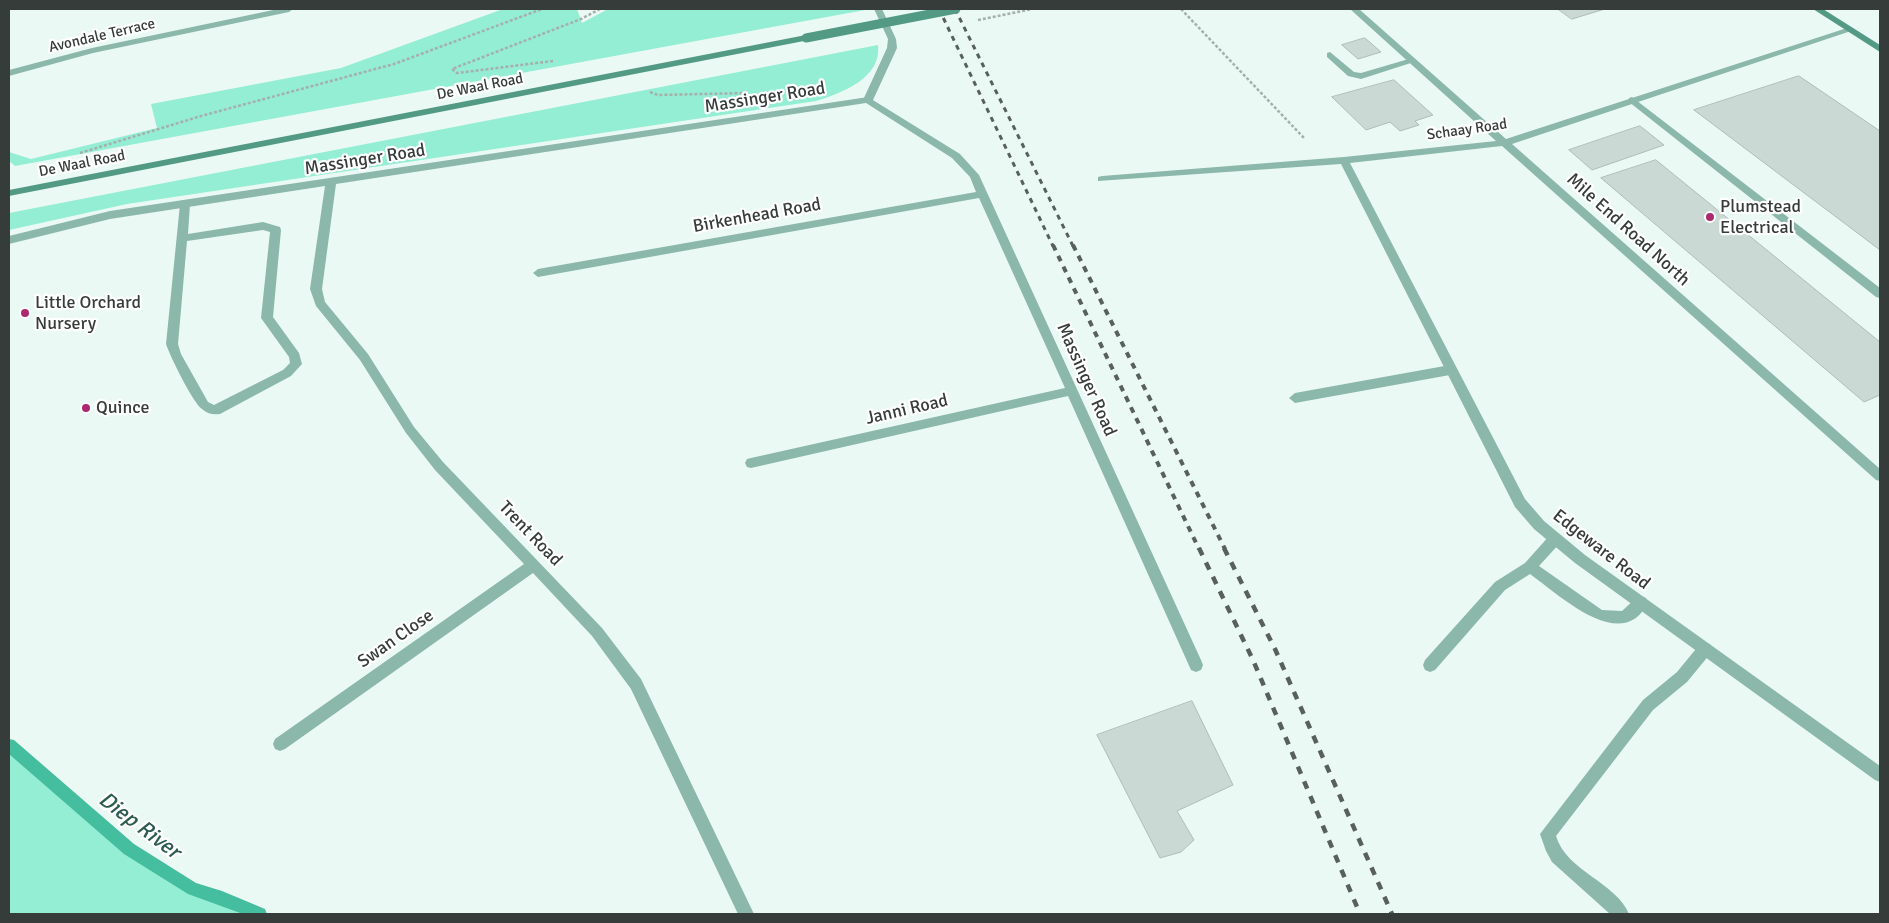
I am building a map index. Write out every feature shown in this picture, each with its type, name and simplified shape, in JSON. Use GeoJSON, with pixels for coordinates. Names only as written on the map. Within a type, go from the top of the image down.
{"type":"FeatureCollection","features":[{"type":"Feature","properties":{"kind":"main road","name":"De Waal Road"},"geometry":{"type":"LineString","coordinates":[[9,193],[956,9]]}},
{"type":"Feature","properties":{"kind":"main road"},"geometry":{"type":"LineString","coordinates":[[1817,9],[1880,49]]}},
{"type":"Feature","properties":{"kind":"street","name":"Avondale Terrace"},"geometry":{"type":"LineString","coordinates":[[9,73],[92,51],[289,9]]}},
{"type":"Feature","properties":{"kind":"street"},"geometry":{"type":"LineString","coordinates":[[868,100],[892,48],[892,39],[878,9]]}},
{"type":"Feature","properties":{"kind":"street","name":"Mile End Road North"},"geometry":{"type":"LineString","coordinates":[[1354,9],[1880,476]]}},
{"type":"Feature","properties":{"kind":"street","name":"Schaay Road"},"geometry":{"type":"LineString","coordinates":[[1102,179],[1344,160],[1503,143],[1850,30]]}},
{"type":"Feature","properties":{"kind":"street"},"geometry":{"type":"LineString","coordinates":[[1330,55],[1351,74],[1361,76],[1412,61]]}},
{"type":"Feature","properties":{"kind":"street","name":"Massinger Road"},"geometry":{"type":"LineString","coordinates":[[9,240],[110,215],[868,100],[956,156],[974,175],[1196,665]]}},
{"type":"Feature","properties":{"kind":"street"},"geometry":{"type":"LineString","coordinates":[[1632,100],[1880,294]]}},
{"type":"Feature","properties":{"kind":"street","name":"Edgeware Road"},"geometry":{"type":"LineString","coordinates":[[1344,160],[1520,504],[1556,539],[1880,775]]}},
{"type":"Feature","properties":{"kind":"street","name":"Trent Road"},"geometry":{"type":"LineString","coordinates":[[331,182],[316,289],[320,303],[364,357],[410,430],[428,452],[597,632],[636,684],[746,914]]}},
{"type":"Feature","properties":{"kind":"street","name":"Birkenhead Road"},"geometry":{"type":"LineString","coordinates":[[538,273],[983,194]]}},
{"type":"Feature","properties":{"kind":"street"},"geometry":{"type":"LineString","coordinates":[[183,238],[263,226],[276,230],[267,318],[295,356],[296,364],[287,373],[220,409],[213,410],[204,405],[173,349],[185,204]]}},
{"type":"Feature","properties":{"kind":"street"},"geometry":{"type":"LineString","coordinates":[[1295,398],[1450,370]]}},
{"type":"Feature","properties":{"kind":"street","name":"Janni Road"},"geometry":{"type":"LineString","coordinates":[[751,463],[1072,391]]}},
{"type":"Feature","properties":{"kind":"street"},"geometry":{"type":"LineString","coordinates":[[1430,664],[1500,586],[1530,567],[1556,539]]}},
{"type":"Feature","properties":{"kind":"street","name":"Swan Close"},"geometry":{"type":"LineString","coordinates":[[280,744],[534,565]]}},
{"type":"Feature","properties":{"kind":"street"},"geometry":{"type":"LineString","coordinates":[[1530,567],[1600,615],[1611,618],[1624,618],[1630,615],[1640,602]]}},
{"type":"Feature","properties":{"kind":"street"},"geometry":{"type":"LineString","coordinates":[[1621,914],[1560,859],[1549,843],[1548,834],[1648,705],[1682,677],[1705,649]]}},
{"type":"Feature","properties":{"kind":"path"},"geometry":{"type":"LineString","coordinates":[[71,156],[202,116],[394,64],[542,9]]}},
{"type":"Feature","properties":{"kind":"path"},"geometry":{"type":"LineString","coordinates":[[562,60],[457,73],[452,69],[581,20],[600,9]]}},
{"type":"Feature","properties":{"kind":"path"},"geometry":{"type":"LineString","coordinates":[[1181,9],[1326,161]]}},
{"type":"Feature","properties":{"kind":"path"},"geometry":{"type":"LineString","coordinates":[[646,91],[658,95],[746,93]]}},
{"type":"Feature","properties":{"kind":"green space"},"geometry":{"type":"Polygon","coordinates":[[[503,9],[577,9],[582,23],[608,9],[865,10],[15,166],[9,161],[9,152],[31,159],[157,128],[151,104],[341,68],[503,9]]]}},
{"type":"Feature","properties":{"kind":"green space"},"geometry":{"type":"Polygon","coordinates":[[[878,45],[878,57],[874,67],[867,75],[837,94],[816,101],[127,204],[9,230],[9,213],[878,45]]]}},
{"type":"Feature","properties":{"kind":"green space"},"geometry":{"type":"Polygon","coordinates":[[[9,745],[129,849],[193,889],[222,898],[260,914],[9,914],[9,745]]]}},
{"type":"Feature","properties":{"kind":"building"},"geometry":{"type":"Polygon","coordinates":[[[1558,9],[1605,9],[1572,19],[1558,9]]]}},
{"type":"Feature","properties":{"kind":"building"},"geometry":{"type":"Polygon","coordinates":[[[1365,38],[1381,52],[1358,59],[1342,45],[1365,38]]]}},
{"type":"Feature","properties":{"kind":"building"},"geometry":{"type":"Polygon","coordinates":[[[1799,76],[1880,131],[1880,250],[1694,110],[1799,76]]]}},
{"type":"Feature","properties":{"kind":"building"},"geometry":{"type":"Polygon","coordinates":[[[1394,80],[1433,115],[1415,121],[1419,125],[1400,131],[1390,122],[1366,130],[1332,97],[1394,80]]]}},
{"type":"Feature","properties":{"kind":"building"},"geometry":{"type":"Polygon","coordinates":[[[1640,126],[1664,145],[1592,170],[1569,150],[1640,126]]]}},
{"type":"Feature","properties":{"kind":"building"},"geometry":{"type":"Polygon","coordinates":[[[1656,160],[1880,342],[1880,395],[1864,402],[1601,178],[1656,160]]]}},
{"type":"Feature","properties":{"kind":"building"},"geometry":{"type":"Polygon","coordinates":[[[1192,701],[1233,785],[1177,811],[1194,840],[1181,852],[1160,858],[1097,735],[1192,701]]]}},
{"type":"Feature","properties":{"kind":"waterway","name":"Diep River"},"geometry":{"type":"LineString","coordinates":[[9,745],[129,849],[193,889],[222,898],[260,914]]}},
{"type":"Feature","properties":{"kind":"railway"},"geometry":{"type":"LineString","coordinates":[[939,9],[1053,246]]}},
{"type":"Feature","properties":{"kind":"railway"},"geometry":{"type":"LineString","coordinates":[[955,9],[1073,246]]}},
{"type":"Feature","properties":{"kind":"railway"},"geometry":{"type":"LineString","coordinates":[[1053,245],[1199,549]]}},
{"type":"Feature","properties":{"kind":"railway"},"geometry":{"type":"LineString","coordinates":[[1073,245],[1225,549]]}},
{"type":"Feature","properties":{"kind":"railway"},"geometry":{"type":"LineString","coordinates":[[1199,548],[1253,660],[1360,914]]}},
{"type":"Feature","properties":{"kind":"railway"},"geometry":{"type":"LineString","coordinates":[[1224,548],[1275,649],[1392,914]]}},
{"type":"Feature","properties":{"kind":"place","name":"Plumstead Electrical"},"geometry":{"type":"Point","coordinates":[1710,217]}},
{"type":"Feature","properties":{"kind":"place","name":"Little Orchard Nursery"},"geometry":{"type":"Point","coordinates":[25,313]}},
{"type":"Feature","properties":{"kind":"place","name":"Quince"},"geometry":{"type":"Point","coordinates":[86,408]}}]}
